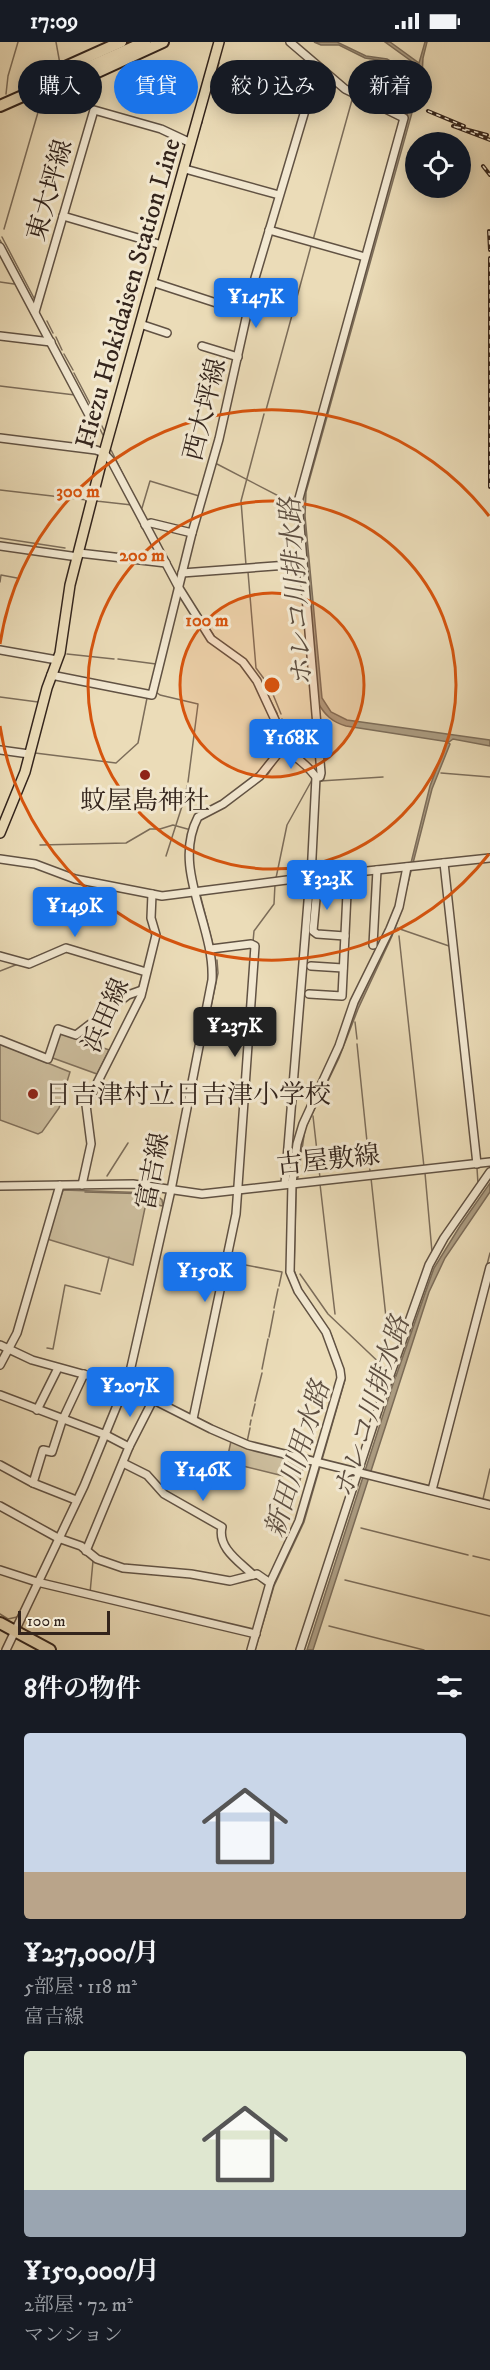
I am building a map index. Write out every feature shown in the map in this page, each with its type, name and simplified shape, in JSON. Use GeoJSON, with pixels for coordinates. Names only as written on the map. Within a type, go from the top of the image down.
{"type":"FeatureCollection","features":[{"type":"Feature","properties":{"kind":"highway"},"geometry":{"type":"LineString","coordinates":[[81,60],[121,42]]}},
{"type":"Feature","properties":{"kind":"highway"},"geometry":{"type":"LineString","coordinates":[[102,61],[145,42]]}},
{"type":"Feature","properties":{"kind":"highway"},"geometry":{"type":"LineString","coordinates":[[102,70],[163,42]]}},
{"type":"Feature","properties":{"kind":"highway"},"geometry":{"type":"LineString","coordinates":[[0,106],[18,97]]}},
{"type":"Feature","properties":{"kind":"highway"},"geometry":{"type":"LineString","coordinates":[[0,1623],[34,1650]]}},
{"type":"Feature","properties":{"kind":"highway"},"geometry":{"type":"LineString","coordinates":[[0,1632],[13,1634],[50,1650]]}},
{"type":"Feature","properties":{"kind":"main road","name":"Hiezu Hokidaisen Station Line"},"geometry":{"type":"LineString","coordinates":[[0,833],[25,772],[51,675],[60,654],[70,585],[104,453],[219,42]]}},
{"type":"Feature","properties":{"kind":"street"},"geometry":{"type":"LineString","coordinates":[[290,42],[310,60]]}},
{"type":"Feature","properties":{"kind":"street"},"geometry":{"type":"LineString","coordinates":[[316,777],[320,777],[321,773],[298,511],[301,486],[404,118],[345,89],[336,82]]}},
{"type":"Feature","properties":{"kind":"street","name":"東大坪線"},"geometry":{"type":"LineString","coordinates":[[35,312],[94,110],[161,129],[191,143]]}},
{"type":"Feature","properties":{"kind":"street","name":"西大坪線"},"geometry":{"type":"LineString","coordinates":[[51,675],[152,695],[192,533],[219,442],[255,278],[304,114]]}},
{"type":"Feature","properties":{"kind":"street"},"geometry":{"type":"LineString","coordinates":[[185,169],[279,195]]}},
{"type":"Feature","properties":{"kind":"street"},"geometry":{"type":"LineString","coordinates":[[63,216],[162,245]]}},
{"type":"Feature","properties":{"kind":"street"},"geometry":{"type":"LineString","coordinates":[[269,230],[365,257]]}},
{"type":"Feature","properties":{"kind":"street"},"geometry":{"type":"LineString","coordinates":[[0,246],[90,415],[85,448]]}},
{"type":"Feature","properties":{"kind":"street"},"geometry":{"type":"LineString","coordinates":[[152,282],[247,313]]}},
{"type":"Feature","properties":{"kind":"street"},"geometry":{"type":"LineString","coordinates":[[140,324],[167,333]]}},
{"type":"Feature","properties":{"kind":"street"},"geometry":{"type":"LineString","coordinates":[[0,336],[51,342]]}},
{"type":"Feature","properties":{"kind":"street"},"geometry":{"type":"LineString","coordinates":[[202,346],[238,357]]}},
{"type":"Feature","properties":{"kind":"street"},"geometry":{"type":"LineString","coordinates":[[0,438],[85,448],[104,453],[112,462],[179,588],[212,639],[243,662],[257,681],[276,722],[279,748],[287,751],[316,777],[288,1184],[290,1272],[298,1291],[326,1332],[341,1378],[299,1521],[270,1583],[251,1650]]}},
{"type":"Feature","properties":{"kind":"street"},"geometry":{"type":"LineString","coordinates":[[145,525],[151,523],[192,533]]}},
{"type":"Feature","properties":{"kind":"street"},"geometry":{"type":"LineString","coordinates":[[0,546],[166,563]]}},
{"type":"Feature","properties":{"kind":"street"},"geometry":{"type":"LineString","coordinates":[[182,573],[302,564]]}},
{"type":"Feature","properties":{"kind":"street"},"geometry":{"type":"LineString","coordinates":[[0,650],[57,660]]}},
{"type":"Feature","properties":{"kind":"street","name":"富吉線"},"geometry":{"type":"LineString","coordinates":[[6,1650],[106,1435],[126,1386],[171,1190],[212,980],[211,949],[195,890],[188,851],[190,837],[198,817],[209,809],[223,804],[260,776],[276,756],[279,748]]}},
{"type":"Feature","properties":{"kind":"street"},"geometry":{"type":"LineString","coordinates":[[0,750],[29,754]]}},
{"type":"Feature","properties":{"kind":"street"},"geometry":{"type":"LineString","coordinates":[[0,859],[35,864],[75,879],[162,896],[195,890],[490,858]]}},
{"type":"Feature","properties":{"kind":"street"},"geometry":{"type":"LineString","coordinates":[[444,863],[477,1164]]}},
{"type":"Feature","properties":{"kind":"street"},"geometry":{"type":"LineString","coordinates":[[288,1184],[303,1124],[337,1052],[354,1002],[399,907],[408,867]]}},
{"type":"Feature","properties":{"kind":"street"},"geometry":{"type":"LineString","coordinates":[[373,945],[377,870]]}},
{"type":"Feature","properties":{"kind":"street"},"geometry":{"type":"LineString","coordinates":[[309,994],[342,996],[348,873]]}},
{"type":"Feature","properties":{"kind":"street"},"geometry":{"type":"LineString","coordinates":[[323,876],[317,888],[313,931],[316,934],[345,936]]}},
{"type":"Feature","properties":{"kind":"street","name":"浜田線"},"geometry":{"type":"LineString","coordinates":[[82,1185],[91,1143],[86,1109],[87,1100],[142,990],[156,935],[152,918],[152,894]]}},
{"type":"Feature","properties":{"kind":"street"},"geometry":{"type":"LineString","coordinates":[[193,1419],[236,1214],[255,946],[251,944],[211,949]]}},
{"type":"Feature","properties":{"kind":"street"},"geometry":{"type":"LineString","coordinates":[[0,956],[29,964],[66,948],[146,972]]}},
{"type":"Feature","properties":{"kind":"street"},"geometry":{"type":"LineString","coordinates":[[311,966],[343,968]]}},
{"type":"Feature","properties":{"kind":"street"},"geometry":{"type":"LineString","coordinates":[[0,1040],[48,1059],[58,1029],[76,1035],[128,995],[142,990]]}},
{"type":"Feature","properties":{"kind":"street","name":"古屋敷線"},"geometry":{"type":"LineString","coordinates":[[0,1186],[133,1184],[202,1194],[490,1162]]}},
{"type":"Feature","properties":{"kind":"street"},"geometry":{"type":"LineString","coordinates":[[300,1650],[360,1474],[410,1315],[429,1265],[444,1238],[490,1172]]}},
{"type":"Feature","properties":{"kind":"street"},"geometry":{"type":"LineString","coordinates":[[0,1365],[18,1333],[60,1185]]}},
{"type":"Feature","properties":{"kind":"street"},"geometry":{"type":"LineString","coordinates":[[432,1490],[490,1267]]}},
{"type":"Feature","properties":{"kind":"street"},"geometry":{"type":"LineString","coordinates":[[0,1345],[32,1360],[126,1386],[248,1445],[490,1505]]}},
{"type":"Feature","properties":{"kind":"street"},"geometry":{"type":"LineString","coordinates":[[37,1410],[58,1368]]}},
{"type":"Feature","properties":{"kind":"street"},"geometry":{"type":"LineString","coordinates":[[33,1483],[43,1450],[52,1452],[63,1419],[84,1374]]}},
{"type":"Feature","properties":{"kind":"street"},"geometry":{"type":"LineString","coordinates":[[0,1395],[106,1435],[129,1447]]}},
{"type":"Feature","properties":{"kind":"street"},"geometry":{"type":"LineString","coordinates":[[86,1551],[111,1487],[153,1400]]}},
{"type":"Feature","properties":{"kind":"street"},"geometry":{"type":"LineString","coordinates":[[123,1463],[147,1474],[164,1494],[222,1527],[220,1535],[224,1545],[254,1575]]}},
{"type":"Feature","properties":{"kind":"street"},"geometry":{"type":"LineString","coordinates":[[0,1465],[33,1483],[76,1500]]}},
{"type":"Feature","properties":{"kind":"street"},"geometry":{"type":"LineString","coordinates":[[0,1506],[58,1538],[81,1546],[97,1559],[123,1568],[191,1574],[230,1581],[257,1574],[270,1583]]}},
{"type":"Feature","properties":{"kind":"street"},"geometry":{"type":"LineString","coordinates":[[0,1570],[37,1582],[256,1634]]}},
{"type":"Feature","properties":{"kind":"shaded area"},"geometry":{"type":"Polygon","coordinates":[[[314,42],[337,42],[366,56],[389,60],[365,58],[339,45],[321,45],[314,42]]]}},
{"type":"Feature","properties":{"kind":"shaded area"},"geometry":{"type":"Polygon","coordinates":[[[385,42],[390,42],[415,60],[410,60],[385,42]]]}},
{"type":"Feature","properties":{"kind":"shaded area"},"geometry":{"type":"Polygon","coordinates":[[[425,42],[427,42],[423,58],[420,60],[425,42]]]}},
{"type":"Feature","properties":{"kind":"shaded area"},"geometry":{"type":"Polygon","coordinates":[[[407,114],[412,114],[306,492],[305,516],[322,698],[331,712],[347,720],[490,740],[490,746],[453,739],[449,742],[346,726],[329,718],[323,711],[318,703],[300,504],[407,114]]]}},
{"type":"Feature","properties":{"kind":"shaded area"},"geometry":{"type":"Polygon","coordinates":[[[447,742],[450,744],[432,789],[400,914],[392,936],[358,1009],[339,1058],[305,1129],[296,1191],[294,1270],[300,1287],[331,1334],[345,1380],[304,1522],[274,1586],[255,1650],[253,1650],[271,1586],[302,1520],[343,1380],[329,1335],[298,1288],[292,1274],[292,1220],[299,1142],[355,1007],[390,935],[430,786],[447,742]]]}},
{"type":"Feature","properties":{"kind":"shaded area"},"geometry":{"type":"Polygon","coordinates":[[[60,1032],[109,1050],[97,1074],[50,1057],[60,1032]]]}},
{"type":"Feature","properties":{"kind":"shaded area"},"geometry":{"type":"Polygon","coordinates":[[[0,1044],[70,1072],[59,1108],[42,1132],[38,1134],[0,1120],[0,1044]]]}},
{"type":"Feature","properties":{"kind":"shaded area"},"geometry":{"type":"Polygon","coordinates":[[[490,1183],[490,1192],[445,1258],[429,1292],[313,1650],[307,1650],[395,1378],[388,1372],[396,1376],[434,1268],[490,1183]]]}},
{"type":"Feature","properties":{"kind":"shaded area"},"geometry":{"type":"Polygon","coordinates":[[[63,1190],[154,1193],[162,1200],[163,1206],[146,1203],[133,1265],[47,1239],[63,1190]]]}},
{"type":"Feature","properties":{"kind":"shaded area"},"geometry":{"type":"Polygon","coordinates":[[[231,1441],[305,1461],[300,1480],[231,1463],[228,1455],[231,1441]]]}},
{"type":"Feature","properties":{"kind":"waterway"},"geometry":{"type":"LineString","coordinates":[[6,94],[8,76],[18,42]]}},
{"type":"Feature","properties":{"kind":"waterway"},"geometry":{"type":"LineString","coordinates":[[56,42],[59,60]]}},
{"type":"Feature","properties":{"kind":"waterway"},"geometry":{"type":"LineString","coordinates":[[204,113],[207,102]]}},
{"type":"Feature","properties":{"kind":"waterway"},"geometry":{"type":"LineString","coordinates":[[4,229],[38,114]]}},
{"type":"Feature","properties":{"kind":"waterway"},"geometry":{"type":"LineString","coordinates":[[313,240],[348,114]]}},
{"type":"Feature","properties":{"kind":"waterway"},"geometry":{"type":"LineString","coordinates":[[197,139],[198,134]]}},
{"type":"Feature","properties":{"kind":"waterway"},"geometry":{"type":"LineString","coordinates":[[2,237],[35,300]]}},
{"type":"Feature","properties":{"kind":"waterway"},"geometry":{"type":"LineString","coordinates":[[0,240],[28,292]]}},
{"type":"Feature","properties":{"kind":"waterway"},"geometry":{"type":"LineString","coordinates":[[266,410],[311,246]]}},
{"type":"Feature","properties":{"kind":"waterway"},"geometry":{"type":"LineString","coordinates":[[0,282],[14,284]]}},
{"type":"Feature","properties":{"kind":"waterway"},"geometry":{"type":"LineString","coordinates":[[40,315],[103,435]]}},
{"type":"Feature","properties":{"kind":"waterway"},"geometry":{"type":"LineString","coordinates":[[47,321],[53,333]]}},
{"type":"Feature","properties":{"kind":"waterway"},"geometry":{"type":"LineString","coordinates":[[56,337],[62,350]]}},
{"type":"Feature","properties":{"kind":"waterway"},"geometry":{"type":"LineString","coordinates":[[64,354],[73,370]]}},
{"type":"Feature","properties":{"kind":"waterway"},"geometry":{"type":"LineString","coordinates":[[74,373],[105,432]]}},
{"type":"Feature","properties":{"kind":"waterway"},"geometry":{"type":"LineString","coordinates":[[0,386],[75,395]]}},
{"type":"Feature","properties":{"kind":"waterway"},"geometry":{"type":"LineString","coordinates":[[120,414],[122,405]]}},
{"type":"Feature","properties":{"kind":"waterway"},"geometry":{"type":"LineString","coordinates":[[246,565],[241,501],[264,414]]}},
{"type":"Feature","properties":{"kind":"waterway"},"geometry":{"type":"LineString","coordinates":[[116,427],[118,421]]}},
{"type":"Feature","properties":{"kind":"waterway"},"geometry":{"type":"LineString","coordinates":[[111,450],[142,512]]}},
{"type":"Feature","properties":{"kind":"waterway","name":"ホレコ川排水路"},"geometry":{"type":"LineString","coordinates":[[217,464],[294,504],[299,559]]}},
{"type":"Feature","properties":{"kind":"waterway"},"geometry":{"type":"LineString","coordinates":[[142,508],[150,481],[199,496]]}},
{"type":"Feature","properties":{"kind":"waterway"},"geometry":{"type":"LineString","coordinates":[[0,490],[87,500]]}},
{"type":"Feature","properties":{"kind":"waterway"},"geometry":{"type":"LineString","coordinates":[[96,501],[132,505]]}},
{"type":"Feature","properties":{"kind":"waterway"},"geometry":{"type":"LineString","coordinates":[[0,538],[65,548]]}},
{"type":"Feature","properties":{"kind":"waterway","name":"ホレコ川排水路"},"geometry":{"type":"LineString","coordinates":[[300,569],[302,599]]}},
{"type":"Feature","properties":{"kind":"waterway"},"geometry":{"type":"LineString","coordinates":[[248,572],[256,668],[270,687],[281,714]]}},
{"type":"Feature","properties":{"kind":"waterway"},"geometry":{"type":"LineString","coordinates":[[0,582],[1,575],[17,578]]}},
{"type":"Feature","properties":{"kind":"waterway","name":"ホレコ川排水路"},"geometry":{"type":"LineString","coordinates":[[303,606],[309,675]]}},
{"type":"Feature","properties":{"kind":"waterway"},"geometry":{"type":"LineString","coordinates":[[196,608],[216,639]]}},
{"type":"Feature","properties":{"kind":"waterway"},"geometry":{"type":"LineString","coordinates":[[67,654],[114,659]]}},
{"type":"Feature","properties":{"kind":"waterway"},"geometry":{"type":"LineString","coordinates":[[118,659],[156,664]]}},
{"type":"Feature","properties":{"kind":"waterway"},"geometry":{"type":"LineString","coordinates":[[262,684],[277,713],[284,746]]}},
{"type":"Feature","properties":{"kind":"waterway"},"geometry":{"type":"LineString","coordinates":[[156,692],[198,704],[188,782]]}},
{"type":"Feature","properties":{"kind":"waterway"},"geometry":{"type":"LineString","coordinates":[[0,697],[38,702]]}},
{"type":"Feature","properties":{"kind":"waterway"},"geometry":{"type":"LineString","coordinates":[[35,753],[116,763],[138,743],[147,698]]}},
{"type":"Feature","properties":{"kind":"waterway"},"geometry":{"type":"LineString","coordinates":[[282,719],[288,745]]}},
{"type":"Feature","properties":{"kind":"waterway"},"geometry":{"type":"LineString","coordinates":[[258,782],[268,774],[281,753]]}},
{"type":"Feature","properties":{"kind":"waterway"},"geometry":{"type":"LineString","coordinates":[[441,773],[490,777]]}},
{"type":"Feature","properties":{"kind":"waterway"},"geometry":{"type":"LineString","coordinates":[[320,781],[383,777]]}},
{"type":"Feature","properties":{"kind":"waterway"},"geometry":{"type":"LineString","coordinates":[[276,878],[287,825],[312,780]]}},
{"type":"Feature","properties":{"kind":"waterway"},"geometry":{"type":"LineString","coordinates":[[185,798],[187,786]]}},
{"type":"Feature","properties":{"kind":"waterway"},"geometry":{"type":"LineString","coordinates":[[166,856],[184,800]]}},
{"type":"Feature","properties":{"kind":"waterway"},"geometry":{"type":"LineString","coordinates":[[40,845],[126,843],[150,829],[173,825],[191,830]]}},
{"type":"Feature","properties":{"kind":"waterway"},"geometry":{"type":"LineString","coordinates":[[253,942],[254,931],[274,904],[275,884]]}},
{"type":"Feature","properties":{"kind":"waterway"},"geometry":{"type":"LineString","coordinates":[[200,894],[213,945]]}},
{"type":"Feature","properties":{"kind":"waterway"},"geometry":{"type":"LineString","coordinates":[[397,928],[449,946]]}},
{"type":"Feature","properties":{"kind":"waterway"},"geometry":{"type":"LineString","coordinates":[[399,936],[424,1167]]}},
{"type":"Feature","properties":{"kind":"waterway"},"geometry":{"type":"LineString","coordinates":[[28,960],[43,954]]}},
{"type":"Feature","properties":{"kind":"waterway"},"geometry":{"type":"LineString","coordinates":[[197,1074],[218,973],[217,960]]}},
{"type":"Feature","properties":{"kind":"waterway"},"geometry":{"type":"LineString","coordinates":[[0,971],[18,964]]}},
{"type":"Feature","properties":{"kind":"waterway"},"geometry":{"type":"LineString","coordinates":[[139,987],[143,973]]}},
{"type":"Feature","properties":{"kind":"waterway"},"geometry":{"type":"LineString","coordinates":[[355,1022],[357,1039]]}},
{"type":"Feature","properties":{"kind":"waterway"},"geometry":{"type":"LineString","coordinates":[[357,1044],[370,1171]]}},
{"type":"Feature","properties":{"kind":"waterway"},"geometry":{"type":"LineString","coordinates":[[313,1116],[320,1178]]}},
{"type":"Feature","properties":{"kind":"waterway"},"geometry":{"type":"LineString","coordinates":[[107,1176],[128,1143]]}},
{"type":"Feature","properties":{"kind":"waterway"},"geometry":{"type":"LineString","coordinates":[[477,1168],[478,1184]]}},
{"type":"Feature","properties":{"kind":"waterway"},"geometry":{"type":"LineString","coordinates":[[425,1173],[432,1252]]}},
{"type":"Feature","properties":{"kind":"waterway","name":"ホレコ川排水路"},"geometry":{"type":"LineString","coordinates":[[371,1178],[388,1336]]}},
{"type":"Feature","properties":{"kind":"waterway"},"geometry":{"type":"LineString","coordinates":[[320,1184],[335,1314]]}},
{"type":"Feature","properties":{"kind":"waterway"},"geometry":{"type":"LineString","coordinates":[[85,1192],[152,1194]]}},
{"type":"Feature","properties":{"kind":"waterway"},"geometry":{"type":"LineString","coordinates":[[442,1235],[467,1200]]}},
{"type":"Feature","properties":{"kind":"waterway"},"geometry":{"type":"LineString","coordinates":[[162,1245],[171,1206]]}},
{"type":"Feature","properties":{"kind":"waterway"},"geometry":{"type":"LineString","coordinates":[[160,1256],[161,1248]]}},
{"type":"Feature","properties":{"kind":"waterway"},"geometry":{"type":"LineString","coordinates":[[480,1292],[490,1253]]}},
{"type":"Feature","properties":{"kind":"waterway"},"geometry":{"type":"LineString","coordinates":[[101,1291],[109,1257]]}},
{"type":"Feature","properties":{"kind":"waterway"},"geometry":{"type":"LineString","coordinates":[[230,1262],[282,1272],[279,1286]]}},
{"type":"Feature","properties":{"kind":"waterway","name":"ホレコ川排水路"},"geometry":{"type":"LineString","coordinates":[[300,1274],[328,1314],[388,1371]]}},
{"type":"Feature","properties":{"kind":"waterway"},"geometry":{"type":"LineString","coordinates":[[47,1348],[53,1349],[65,1285],[100,1294]]}},
{"type":"Feature","properties":{"kind":"waterway"},"geometry":{"type":"LineString","coordinates":[[216,1295],[217,1288]]}},
{"type":"Feature","properties":{"kind":"waterway"},"geometry":{"type":"LineString","coordinates":[[274,1308],[278,1289]]}},
{"type":"Feature","properties":{"kind":"waterway"},"geometry":{"type":"LineString","coordinates":[[269,1337],[274,1311]]}},
{"type":"Feature","properties":{"kind":"waterway"},"geometry":{"type":"LineString","coordinates":[[140,1344],[143,1330]]}},
{"type":"Feature","properties":{"kind":"waterway"},"geometry":{"type":"LineString","coordinates":[[262,1369],[268,1339]]}},
{"type":"Feature","properties":{"kind":"waterway"},"geometry":{"type":"LineString","coordinates":[[134,1368],[135,1363]]}},
{"type":"Feature","properties":{"kind":"waterway"},"geometry":{"type":"LineString","coordinates":[[255,1401],[262,1373]]}},
{"type":"Feature","properties":{"kind":"waterway"},"geometry":{"type":"LineString","coordinates":[[252,1416],[255,1404]]}},
{"type":"Feature","properties":{"kind":"waterway"},"geometry":{"type":"LineString","coordinates":[[196,1417],[210,1424]]}},
{"type":"Feature","properties":{"kind":"waterway"},"geometry":{"type":"LineString","coordinates":[[250,1425],[251,1420]]}},
{"type":"Feature","properties":{"kind":"waterway"},"geometry":{"type":"LineString","coordinates":[[247,1442],[250,1428]]}},
{"type":"Feature","properties":{"kind":"waterway"},"geometry":{"type":"LineString","coordinates":[[483,1499],[490,1469]]}},
{"type":"Feature","properties":{"kind":"waterway"},"geometry":{"type":"LineString","coordinates":[[361,1528],[468,1555]]}},
{"type":"Feature","properties":{"kind":"waterway"},"geometry":{"type":"LineString","coordinates":[[473,1556],[490,1560]]}},
{"type":"Feature","properties":{"kind":"waterway"},"geometry":{"type":"LineString","coordinates":[[90,1593],[93,1561]]}},
{"type":"Feature","properties":{"kind":"waterway"},"geometry":{"type":"LineString","coordinates":[[232,1584],[256,1578],[266,1586]]}},
{"type":"Feature","properties":{"kind":"waterway"},"geometry":{"type":"LineString","coordinates":[[345,1580],[490,1616]]}},
{"type":"Feature","properties":{"kind":"waterway"},"geometry":{"type":"LineString","coordinates":[[0,1614],[8,1619],[17,1617]]}},
{"type":"Feature","properties":{"kind":"waterway"},"geometry":{"type":"LineString","coordinates":[[329,1626],[424,1650]]}},
{"type":"Feature","properties":{"kind":"railway"},"geometry":{"type":"LineString","coordinates":[[432,113],[464,126]]}},
{"type":"Feature","properties":{"kind":"railway"},"geometry":{"type":"LineString","coordinates":[[487,135],[453,126],[490,140]]}},
{"type":"Feature","properties":{"kind":"railway"},"geometry":{"type":"LineString","coordinates":[[483,166],[490,175]]}},
{"type":"Feature","properties":{"kind":"railway"},"geometry":{"type":"LineString","coordinates":[[489,231],[490,250]]}},
{"type":"Feature","properties":{"kind":"railway"},"geometry":{"type":"LineString","coordinates":[[490,258],[490,487]]}},
{"type":"Feature","properties":{"kind":"place","name":"蚊屋島神社"},"geometry":{"type":"Point","coordinates":[145,775]}},
{"type":"Feature","properties":{"kind":"place","name":"日吉津村立日吉津小学校"},"geometry":{"type":"Point","coordinates":[33,1094]}},
{"type":"Feature","properties":{"kind":"water label","name":"新田川用水路"},"geometry":{"type":"Point","coordinates":[297,1459]}}]}
